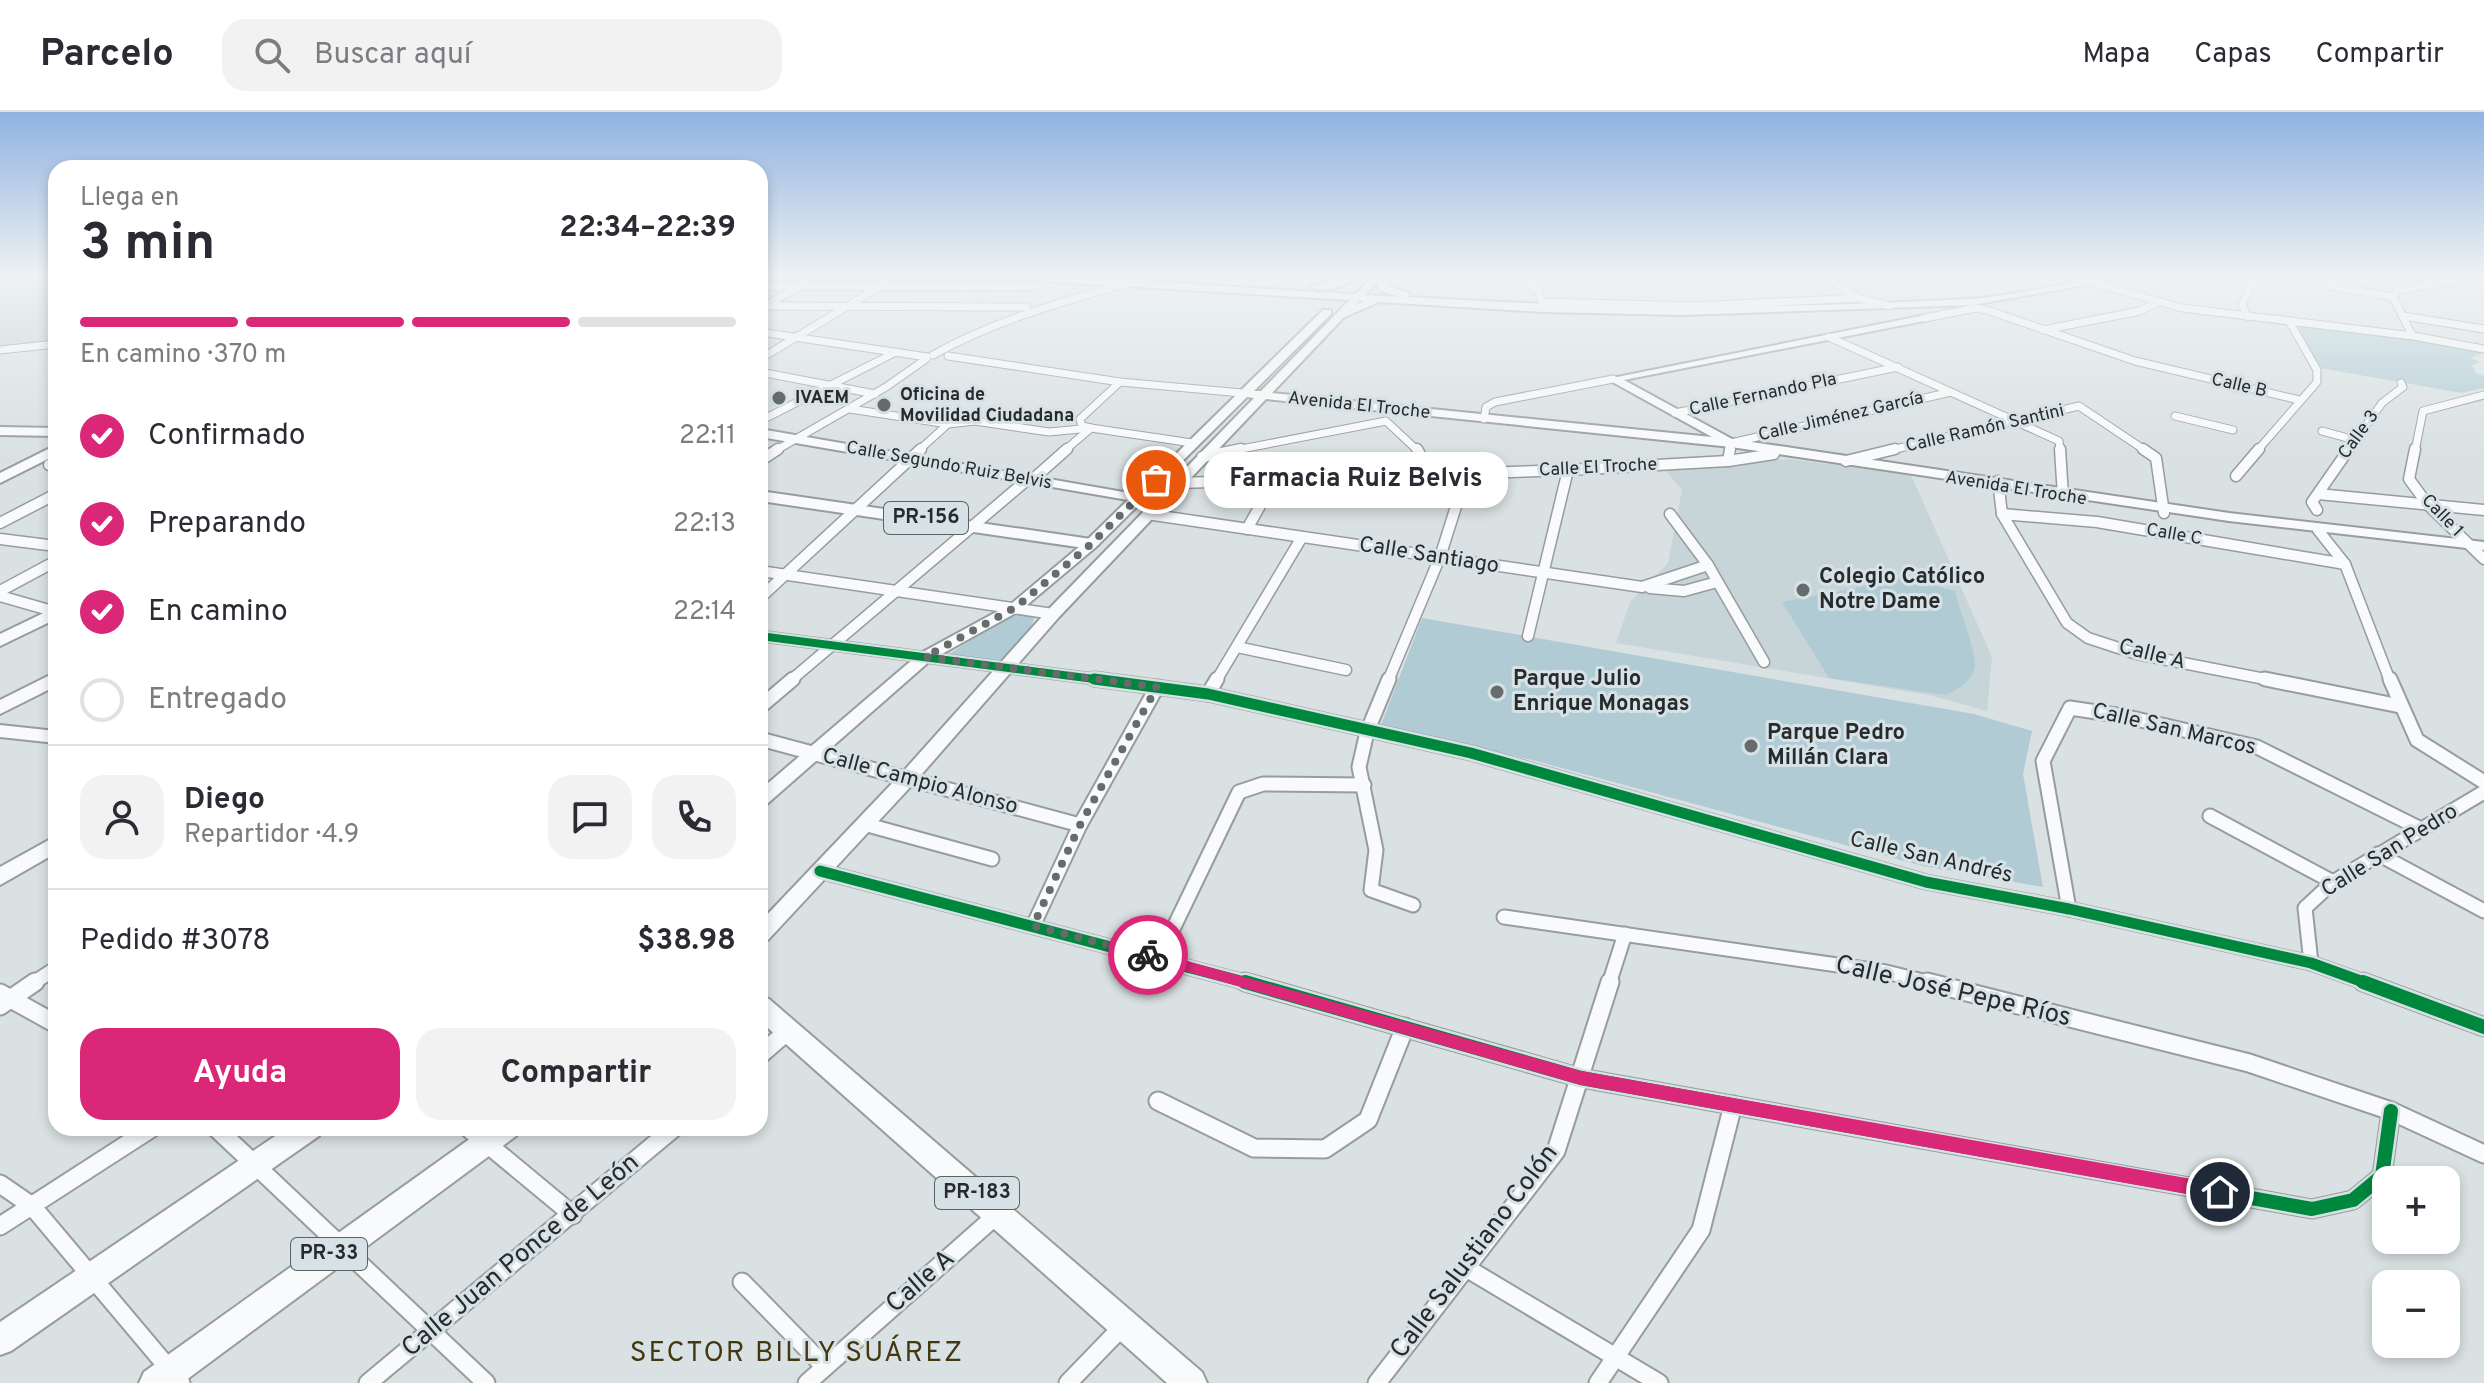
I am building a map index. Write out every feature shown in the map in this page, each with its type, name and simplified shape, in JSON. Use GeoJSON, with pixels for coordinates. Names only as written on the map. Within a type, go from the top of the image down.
{"type":"FeatureCollection","features":[{"type":"Feature","properties":{"kind":"main road"},"geometry":{"type":"LineString","coordinates":[[20,431],[48,426]]}},
{"type":"Feature","properties":{"kind":"main road"},"geometry":{"type":"LineString","coordinates":[[0,431],[48,433]]}},
{"type":"Feature","properties":{"kind":"main road"},"geometry":{"type":"LineString","coordinates":[[0,465],[48,438]]}},
{"type":"Feature","properties":{"kind":"main road"},"geometry":{"type":"LineString","coordinates":[[0,479],[48,453]]}},
{"type":"Feature","properties":{"kind":"main road","name":"PR-156"},"geometry":{"type":"LineString","coordinates":[[768,497],[1091,544]]}},
{"type":"Feature","properties":{"kind":"main road"},"geometry":{"type":"LineString","coordinates":[[0,641],[48,616]]}},
{"type":"Feature","properties":{"kind":"main road"},"geometry":{"type":"LineString","coordinates":[[0,708],[48,682]]}},
{"type":"Feature","properties":{"kind":"main road"},"geometry":{"type":"LineString","coordinates":[[0,731],[48,736]]}},
{"type":"Feature","properties":{"kind":"main road"},"geometry":{"type":"LineString","coordinates":[[0,877],[48,848]]}},
{"type":"Feature","properties":{"kind":"main road","name":"PR-183"},"geometry":{"type":"LineString","coordinates":[[768,1012],[1191,1383]]}},
{"type":"Feature","properties":{"kind":"main road"},"geometry":{"type":"LineString","coordinates":[[0,1340],[297,1136]]}},
{"type":"Feature","properties":{"kind":"main road","name":"PR-33"},"geometry":{"type":"LineString","coordinates":[[169,1379],[482,1136]]}},
{"type":"Feature","properties":{"kind":"street"},"geometry":{"type":"LineString","coordinates":[[783,335],[1120,382],[1242,393]]}},
{"type":"Feature","properties":{"kind":"street"},"geometry":{"type":"LineString","coordinates":[[768,354],[798,335]]}},
{"type":"Feature","properties":{"kind":"street"},"geometry":{"type":"LineString","coordinates":[[936,358],[952,343],[977,335]]}},
{"type":"Feature","properties":{"kind":"street"},"geometry":{"type":"LineString","coordinates":[[768,455],[792,438],[807,434],[875,394],[918,365],[979,335]]}},
{"type":"Feature","properties":{"kind":"street"},"geometry":{"type":"LineString","coordinates":[[768,793],[925,657],[1016,607],[1091,544],[1242,393],[1309,335]]}},
{"type":"Feature","properties":{"kind":"street"},"geometry":{"type":"LineString","coordinates":[[768,926],[907,779],[1053,614],[1202,457],[1265,396],[1315,335]]}},
{"type":"Feature","properties":{"kind":"street"},"geometry":{"type":"LineString","coordinates":[[1484,419],[1486,407],[1495,402],[1838,335]]}},
{"type":"Feature","properties":{"kind":"street","name":"Calle B"},"geometry":{"type":"LineString","coordinates":[[2055,335],[2135,361],[2299,400]]}},
{"type":"Feature","properties":{"kind":"street"},"geometry":{"type":"LineString","coordinates":[[2236,476],[2317,382],[2317,370],[2297,335]]}},
{"type":"Feature","properties":{"kind":"street"},"geometry":{"type":"LineString","coordinates":[[2414,335],[2484,349]]}},
{"type":"Feature","properties":{"kind":"street"},"geometry":{"type":"LineString","coordinates":[[1829,337],[2059,441],[2062,493]]}},
{"type":"Feature","properties":{"kind":"street"},"geometry":{"type":"LineString","coordinates":[[0,352],[48,347]]}},
{"type":"Feature","properties":{"kind":"street"},"geometry":{"type":"LineString","coordinates":[[768,417],[896,352]]}},
{"type":"Feature","properties":{"kind":"street","name":"Calle Fernando Pla"},"geometry":{"type":"LineString","coordinates":[[1675,413],[1898,367]]}},
{"type":"Feature","properties":{"kind":"street"},"geometry":{"type":"LineString","coordinates":[[768,373],[875,394]]}},
{"type":"Feature","properties":{"kind":"street"},"geometry":{"type":"LineString","coordinates":[[1613,379],[1737,447]]}},
{"type":"Feature","properties":{"kind":"street"},"geometry":{"type":"LineString","coordinates":[[1091,428],[1082,426],[1080,419],[1120,382]]}},
{"type":"Feature","properties":{"kind":"street","name":"Calle 3"},"geometry":{"type":"LineString","coordinates":[[2318,494],[2382,403],[2403,387],[2401,383]]}},
{"type":"Feature","properties":{"kind":"street","name":"Calle Jiménez García"},"geometry":{"type":"LineString","coordinates":[[1737,447],[1952,392]]}},
{"type":"Feature","properties":{"kind":"street","name":"Avenida El Troche"},"geometry":{"type":"LineString","coordinates":[[1242,393],[1683,439],[1998,483],[2288,530],[2477,545]]}},
{"type":"Feature","properties":{"kind":"street","name":"Calle 1"},"geometry":{"type":"LineString","coordinates":[[2477,545],[2428,505],[2409,479],[2423,411],[2433,406],[2481,397]]}},
{"type":"Feature","properties":{"kind":"street","name":"Calle Ramón Santini"},"geometry":{"type":"LineString","coordinates":[[1846,461],[2079,406],[2156,458],[2163,510]]}},
{"type":"Feature","properties":{"kind":"street"},"geometry":{"type":"LineString","coordinates":[[850,409],[948,424],[975,421],[1049,432],[1108,428],[1192,443]]}},
{"type":"Feature","properties":{"kind":"street"},"geometry":{"type":"LineString","coordinates":[[2175,416],[2233,430]]}},
{"type":"Feature","properties":{"kind":"street"},"geometry":{"type":"LineString","coordinates":[[1202,457],[1386,421],[1416,448],[1432,475]]}},
{"type":"Feature","properties":{"kind":"street"},"geometry":{"type":"LineString","coordinates":[[768,591],[948,424]]}},
{"type":"Feature","properties":{"kind":"street"},"geometry":{"type":"LineString","coordinates":[[1233,427],[1234,440],[1241,444],[1269,445]]}},
{"type":"Feature","properties":{"kind":"street"},"geometry":{"type":"LineString","coordinates":[[768,700],[1091,428]]}},
{"type":"Feature","properties":{"kind":"street"},"geometry":{"type":"LineString","coordinates":[[1683,439],[1704,429]]}},
{"type":"Feature","properties":{"kind":"street"},"geometry":{"type":"LineString","coordinates":[[2322,431],[2355,440]]}},
{"type":"Feature","properties":{"kind":"street","name":"Calle Segundo Ruiz Belvis"},"geometry":{"type":"LineString","coordinates":[[768,434],[1137,498]]}},
{"type":"Feature","properties":{"kind":"street","name":"Avenida El Troche"},"geometry":{"type":"LineString","coordinates":[[1737,447],[1846,461]]}},
{"type":"Feature","properties":{"kind":"street","name":"Calle El Troche"},"geometry":{"type":"LineString","coordinates":[[1180,483],[1568,470],[1737,447]]}},
{"type":"Feature","properties":{"kind":"street"},"geometry":{"type":"LineString","coordinates":[[1528,636],[1568,470]]}},
{"type":"Feature","properties":{"kind":"street"},"geometry":{"type":"LineString","coordinates":[[1413,905],[1371,890],[1376,850],[1359,767],[1367,732],[1440,557],[1466,475]]}},
{"type":"Feature","properties":{"kind":"street"},"geometry":{"type":"LineString","coordinates":[[1247,529],[1274,481]]}},
{"type":"Feature","properties":{"kind":"street","name":"Calle A"},"geometry":{"type":"LineString","coordinates":[[1998,483],[2002,514],[2067,623],[2088,638],[2137,654],[2400,706]]}},
{"type":"Feature","properties":{"kind":"street"},"geometry":{"type":"LineString","coordinates":[[2317,510],[2312,502],[2318,494],[2484,510]]}},
{"type":"Feature","properties":{"kind":"street"},"geometry":{"type":"LineString","coordinates":[[0,523],[48,498]]}},
{"type":"Feature","properties":{"kind":"street"},"geometry":{"type":"LineString","coordinates":[[1137,498],[1147,514]]}},
{"type":"Feature","properties":{"kind":"street","name":"Calle Santiago"},"geometry":{"type":"LineString","coordinates":[[1147,514],[1642,587],[1708,565]]}},
{"type":"Feature","properties":{"kind":"street"},"geometry":{"type":"LineString","coordinates":[[1670,514],[1708,565],[1764,662]]}},
{"type":"Feature","properties":{"kind":"street","name":"Calle C"},"geometry":{"type":"LineString","coordinates":[[2002,514],[2097,522],[2345,564]]}},
{"type":"Feature","properties":{"kind":"street"},"geometry":{"type":"LineString","coordinates":[[2318,530],[2345,564],[2400,706],[2417,740],[2484,782]]}},
{"type":"Feature","properties":{"kind":"street"},"geometry":{"type":"LineString","coordinates":[[1208,694],[1302,537]]}},
{"type":"Feature","properties":{"kind":"street"},"geometry":{"type":"LineString","coordinates":[[0,539],[48,545]]}},
{"type":"Feature","properties":{"kind":"street"},"geometry":{"type":"LineString","coordinates":[[2477,545],[2484,559]]}},
{"type":"Feature","properties":{"kind":"street"},"geometry":{"type":"LineString","coordinates":[[0,594],[48,566]]}},
{"type":"Feature","properties":{"kind":"street"},"geometry":{"type":"LineString","coordinates":[[768,572],[1053,614]]}},
{"type":"Feature","properties":{"kind":"street"},"geometry":{"type":"LineString","coordinates":[[1642,587],[1684,591],[1717,582]]}},
{"type":"Feature","properties":{"kind":"street"},"geometry":{"type":"LineString","coordinates":[[0,594],[48,609]]}},
{"type":"Feature","properties":{"kind":"street","name":"Calle San Andrés"},"geometry":{"type":"LineString","coordinates":[[768,637],[1208,694],[1471,753],[1926,882],[2069,909],[2311,963],[2484,1027]]}},
{"type":"Feature","properties":{"kind":"street"},"geometry":{"type":"LineString","coordinates":[[1237,647],[1346,670]]}},
{"type":"Feature","properties":{"kind":"street"},"geometry":{"type":"LineString","coordinates":[[1033,926],[1080,825],[1157,687]]}},
{"type":"Feature","properties":{"kind":"street","name":"Calle San Marcos"},"geometry":{"type":"LineString","coordinates":[[2069,909],[2043,761],[2070,708],[2123,716],[2257,747],[2421,829]]}},
{"type":"Feature","properties":{"kind":"street","name":"Calle Campio Alonso"},"geometry":{"type":"LineString","coordinates":[[768,741],[1080,825]]}},
{"type":"Feature","properties":{"kind":"street"},"geometry":{"type":"LineString","coordinates":[[1159,958],[1239,792],[1263,784],[1364,785]]}},
{"type":"Feature","properties":{"kind":"street","name":"Calle San Pedro"},"geometry":{"type":"LineString","coordinates":[[2311,963],[2305,908],[2333,882],[2484,792]]}},
{"type":"Feature","properties":{"kind":"street"},"geometry":{"type":"LineString","coordinates":[[2210,816],[2333,882]]}},
{"type":"Feature","properties":{"kind":"street"},"geometry":{"type":"LineString","coordinates":[[864,824],[992,859]]}},
{"type":"Feature","properties":{"kind":"street"},"geometry":{"type":"LineString","coordinates":[[2378,854],[2484,911]]}},
{"type":"Feature","properties":{"kind":"street"},"geometry":{"type":"LineString","coordinates":[[820,871],[1159,958],[1581,1078],[2312,1209],[2353,1200],[2382,1176],[2391,1111]]}},
{"type":"Feature","properties":{"kind":"street","name":"Calle José Pepe Ríos"},"geometry":{"type":"LineString","coordinates":[[1504,917],[1886,972],[2249,1063],[2391,1111],[2484,1154]]}},
{"type":"Feature","properties":{"kind":"street","name":"Calle Salustiano Colón"},"geometry":{"type":"LineString","coordinates":[[1377,1383],[1468,1269],[1556,1151],[1625,934]]}},
{"type":"Feature","properties":{"kind":"street"},"geometry":{"type":"LineString","coordinates":[[4,999],[48,973]]}},
{"type":"Feature","properties":{"kind":"street"},"geometry":{"type":"LineString","coordinates":[[4,999],[48,1020]]}},
{"type":"Feature","properties":{"kind":"street"},"geometry":{"type":"LineString","coordinates":[[1158,1101],[1254,1148],[1325,1149],[1368,1120],[1405,1027]]}},
{"type":"Feature","properties":{"kind":"street"},"geometry":{"type":"LineString","coordinates":[[768,1048],[790,1029]]}},
{"type":"Feature","properties":{"kind":"street"},"geometry":{"type":"LineString","coordinates":[[1598,1383],[1701,1230],[1733,1105]]}},
{"type":"Feature","properties":{"kind":"street"},"geometry":{"type":"LineString","coordinates":[[0,1226],[140,1136]]}},
{"type":"Feature","properties":{"kind":"street"},"geometry":{"type":"LineString","coordinates":[[224,1136],[486,1383]]}},
{"type":"Feature","properties":{"kind":"street"},"geometry":{"type":"LineString","coordinates":[[489,1136],[573,1215]]}},
{"type":"Feature","properties":{"kind":"street","name":"Calle Juan Ponce de León"},"geometry":{"type":"LineString","coordinates":[[368,1383],[665,1136]]}},
{"type":"Feature","properties":{"kind":"street"},"geometry":{"type":"LineString","coordinates":[[0,1184],[32,1206],[169,1379]]}},
{"type":"Feature","properties":{"kind":"street","name":"Calle A"},"geometry":{"type":"LineString","coordinates":[[807,1383],[999,1213]]}},
{"type":"Feature","properties":{"kind":"street"},"geometry":{"type":"LineString","coordinates":[[1468,1269],[1659,1383]]}},
{"type":"Feature","properties":{"kind":"street"},"geometry":{"type":"LineString","coordinates":[[742,1282],[825,1367]]}},
{"type":"Feature","properties":{"kind":"street"},"geometry":{"type":"LineString","coordinates":[[1068,1383],[1124,1325]]}},
{"type":"Feature","properties":{"kind":"shaded area"},"geometry":{"type":"Polygon","coordinates":[[[0,335],[48,335],[48,343],[0,349],[0,335]]]}},
{"type":"Feature","properties":{"kind":"shaded area"},"geometry":{"type":"Polygon","coordinates":[[[2300,335],[2404,337],[2482,353],[2471,358],[2480,362],[2472,365],[2476,373],[2484,376],[2484,388],[2462,393],[2320,368],[2300,335]]]}},
{"type":"Feature","properties":{"kind":"shaded area","name":"Colegio Católico Notre Dame"},"geometry":{"type":"Polygon","coordinates":[[[1789,459],[1911,475],[1992,657],[1987,711],[1929,695],[1616,643],[1630,602],[1668,563],[1682,490],[1665,470],[1789,459]]]}},
{"type":"Feature","properties":{"kind":"shaded area"},"geometry":{"type":"Polygon","coordinates":[[[1907,578],[1955,591],[1975,665],[1968,680],[1945,695],[1829,678],[1782,602],[1907,578]]]}},
{"type":"Feature","properties":{"kind":"shaded area"},"geometry":{"type":"Polygon","coordinates":[[[1028,615],[1034,619],[1031,627],[1001,660],[952,657],[949,654],[1009,616],[1028,615]]]}},
{"type":"Feature","properties":{"kind":"shaded area","name":"Parque Pedro Millán Clara"},"geometry":{"type":"Polygon","coordinates":[[[1422,618],[1974,714],[2032,731],[2023,774],[2043,887],[1923,866],[1536,761],[1381,725],[1422,618]]]}},
{"type":"Feature","properties":{"kind":"cycle path"},"geometry":{"type":"LineString","coordinates":[[768,637],[1208,694],[1471,753],[1926,882],[2069,909],[2311,963],[2484,1027]]}},
{"type":"Feature","properties":{"kind":"cycle path"},"geometry":{"type":"LineString","coordinates":[[820,871],[1159,958],[1581,1078],[2312,1209],[2353,1200],[2382,1176],[2391,1111]]}},
{"type":"Feature","properties":{"kind":"way so far"},"geometry":{"type":"LineString","coordinates":[[1148,955],[1033,926],[1080,825],[1157,687],[925,657],[1016,607],[1091,544],[1156,480]]}},
{"type":"Feature","properties":{"kind":"place","name":"IVAEM"},"geometry":{"type":"Point","coordinates":[779,398]}},
{"type":"Feature","properties":{"kind":"place","name":"Oficina de Movilidad Ciudadana"},"geometry":{"type":"Point","coordinates":[884,405]}},
{"type":"Feature","properties":{"kind":"place","name":"Farmacia Ruiz Belvis"},"geometry":{"type":"Point","coordinates":[1156,480]}},
{"type":"Feature","properties":{"kind":"place","name":"Colegio Católico Notre Dame"},"geometry":{"type":"Point","coordinates":[1803,590]}},
{"type":"Feature","properties":{"kind":"place","name":"Parque Julio Enrique Monagas"},"geometry":{"type":"Point","coordinates":[1497,692]}},
{"type":"Feature","properties":{"kind":"place","name":"Parque Pedro Millán Clara"},"geometry":{"type":"Point","coordinates":[1751,746]}},
{"type":"Feature","properties":{"kind":"district","name":"SECTOR BILLY SUÁREZ"},"geometry":{"type":"Point","coordinates":[797,1354]}},
{"type":"Feature","properties":{"kind":"route"},"geometry":{"type":"LineString","coordinates":[[1148,955],[1581,1078],[2220,1192]]}}]}
